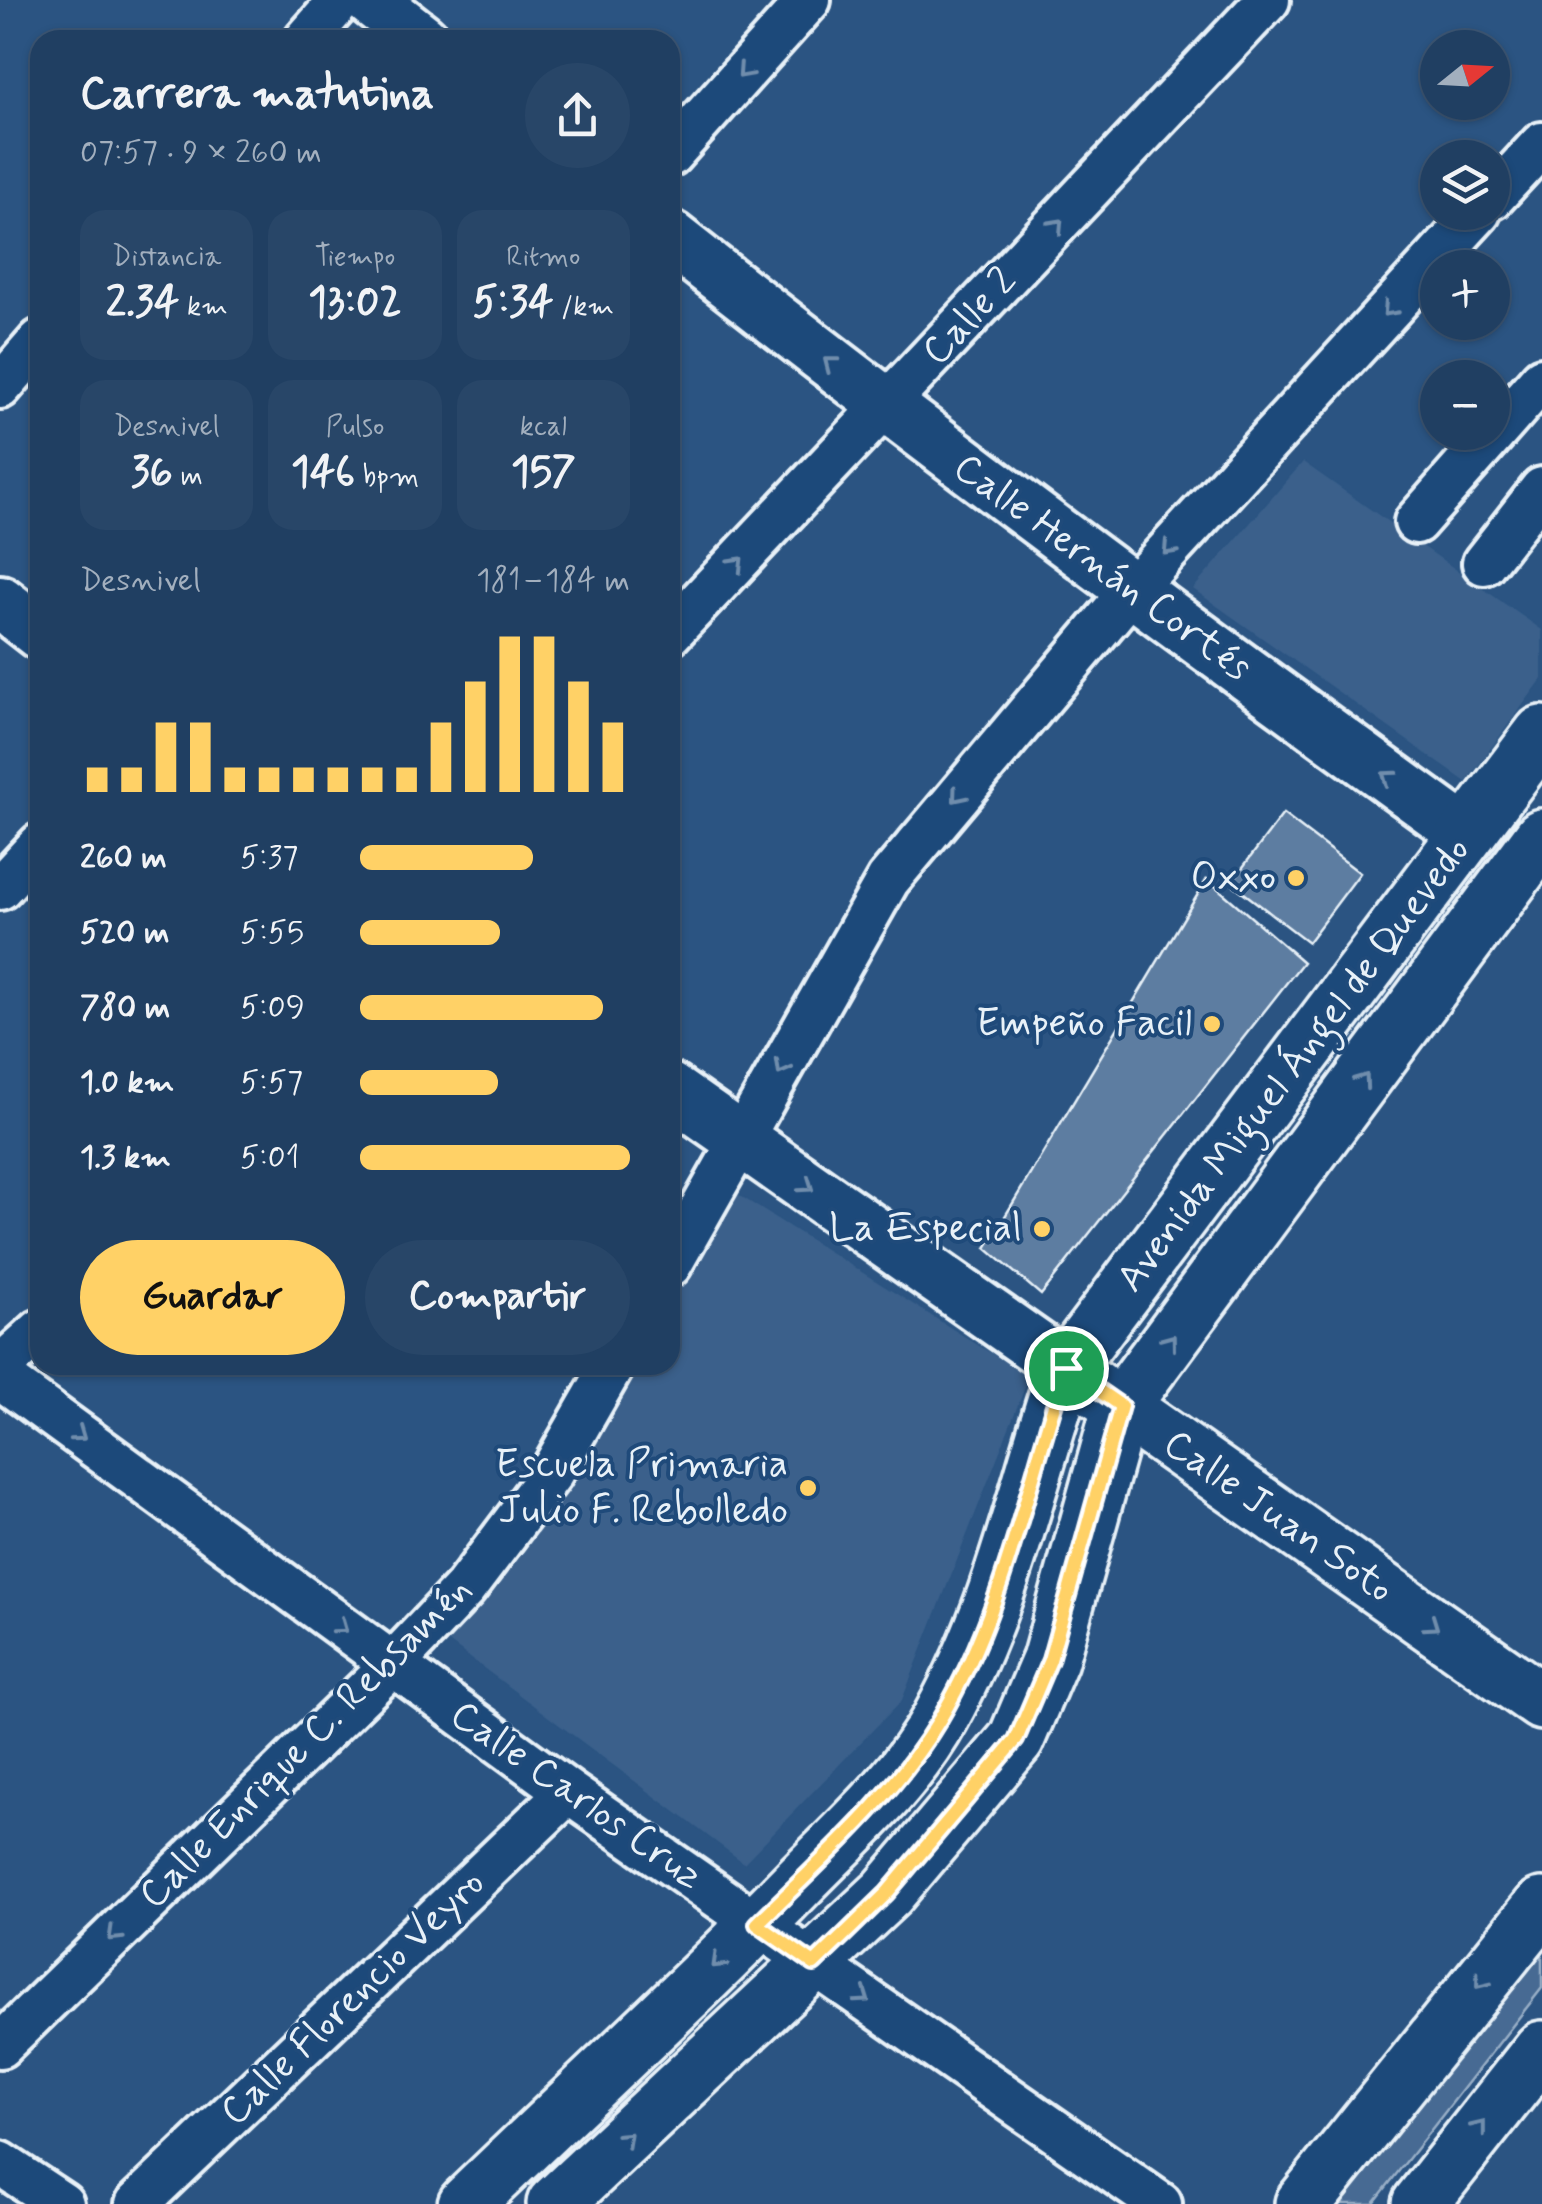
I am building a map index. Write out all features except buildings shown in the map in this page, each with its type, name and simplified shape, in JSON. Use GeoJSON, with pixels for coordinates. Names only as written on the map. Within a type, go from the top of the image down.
{"type":"FeatureCollection","features":[{"type":"Feature","properties":{"kind":"main road","name":"Avenida Miguel Ángel de Quevedo"},"geometry":{"type":"LineString","coordinates":[[466,2204],[757,1924],[894,1784],[940,1720],[978,1645],[1006,1574],[1036,1456],[1066,1368],[1542,734]]}},
{"type":"Feature","properties":{"kind":"main road","name":"Calle Hernán Cortés"},"geometry":{"type":"LineString","coordinates":[[1467,834],[1534,865]]}},
{"type":"Feature","properties":{"kind":"main road","name":"Avenida Miguel Ángel de Quevedo"},"geometry":{"type":"LineString","coordinates":[[554,2204],[814,1964],[934,1841],[1016,1740],[1050,1660],[1121,1406],[1534,865]]}},
{"type":"Feature","properties":{"kind":"main road","name":"Calle Juan Soto"},"geometry":{"type":"LineString","coordinates":[[1066,1368],[1542,1702]]}},
{"type":"Feature","properties":{"kind":"main road"},"geometry":{"type":"LineString","coordinates":[[1303,2204],[1542,1906]]}},
{"type":"Feature","properties":{"kind":"main road"},"geometry":{"type":"LineString","coordinates":[[1420,2204],[1542,2048]]}},
{"type":"Feature","properties":{"kind":"street"},"geometry":{"type":"LineString","coordinates":[[315,30],[341,0]]}},
{"type":"Feature","properties":{"kind":"street"},"geometry":{"type":"LineString","coordinates":[[371,0],[409,30]]}},
{"type":"Feature","properties":{"kind":"street"},"geometry":{"type":"LineString","coordinates":[[680,144],[809,0]]}},
{"type":"Feature","properties":{"kind":"street","name":"Calle 2"},"geometry":{"type":"LineString","coordinates":[[680,623],[1268,0]]}},
{"type":"Feature","properties":{"kind":"street"},"geometry":{"type":"LineString","coordinates":[[1510,179],[1542,144]]}},
{"type":"Feature","properties":{"kind":"street"},"geometry":{"type":"LineString","coordinates":[[680,1248],[888,880],[1130,591],[1462,230]]}},
{"type":"Feature","properties":{"kind":"street","name":"Calle Hernán Cortés"},"geometry":{"type":"LineString","coordinates":[[680,245],[885,407],[1130,591],[1467,834]]}},
{"type":"Feature","properties":{"kind":"street"},"geometry":{"type":"LineString","coordinates":[[0,387],[30,352]]}},
{"type":"Feature","properties":{"kind":"street"},"geometry":{"type":"LineString","coordinates":[[1416,522],[1542,379]]}},
{"type":"Feature","properties":{"kind":"street"},"geometry":{"type":"LineString","coordinates":[[1484,562],[1542,489]]}},
{"type":"Feature","properties":{"kind":"street"},"geometry":{"type":"LineString","coordinates":[[0,602],[30,625]]}},
{"type":"Feature","properties":{"kind":"street"},"geometry":{"type":"LineString","coordinates":[[0,888],[30,856]]}},
{"type":"Feature","properties":{"kind":"street","name":"Calle Juan Soto"},"geometry":{"type":"LineString","coordinates":[[680,1097],[1066,1368]]}},
{"type":"Feature","properties":{"kind":"street"},"geometry":{"type":"LineString","coordinates":[[0,1366],[30,1340]]}},
{"type":"Feature","properties":{"kind":"street","name":"Calle Enrique C. Rebsamén"},"geometry":{"type":"LineString","coordinates":[[0,2046],[393,1664],[514,1528],[607,1375]]}},
{"type":"Feature","properties":{"kind":"street","name":"Calle Carlos Cruz"},"geometry":{"type":"LineString","coordinates":[[0,1377],[568,1792],[1160,2204]]}},
{"type":"Feature","properties":{"kind":"street","name":"Calle Florencio Veyro"},"geometry":{"type":"LineString","coordinates":[[138,2204],[568,1792]]}},
{"type":"Feature","properties":{"kind":"street"},"geometry":{"type":"LineString","coordinates":[[0,2163],[62,2204]]}},
{"type":"Feature","properties":{"kind":"shaded area"},"geometry":{"type":"Polygon","coordinates":[[[1303,462],[1542,630],[1542,679],[1466,782],[1193,589],[1303,462]]]}},
{"type":"Feature","properties":{"kind":"shaded area"},"geometry":{"type":"Polygon","coordinates":[[[726,1187],[1029,1377],[902,1700],[744,1863],[438,1634],[517,1560],[620,1375],[680,1375],[680,1269],[726,1187]]]}},
{"type":"Feature","properties":{"kind":"shaded area"},"geometry":{"type":"Polygon","coordinates":[[[1542,1940],[1542,1988],[1373,2204],[1335,2204],[1542,1940]]]}},
{"type":"Feature","properties":{"kind":"place","name":"Oxxo"},"geometry":{"type":"Point","coordinates":[1296,878]}},
{"type":"Feature","properties":{"kind":"place","name":"Empeño Facil"},"geometry":{"type":"Point","coordinates":[1212,1024]}},
{"type":"Feature","properties":{"kind":"place","name":"La Especial"},"geometry":{"type":"Point","coordinates":[1042,1229]}},
{"type":"Feature","properties":{"kind":"place","name":"Escuela Primaria Julio F. Rebolledo"},"geometry":{"type":"Point","coordinates":[808,1488]}},
{"type":"Feature","properties":{"kind":"route"},"geometry":{"type":"LineString","coordinates":[[1066,1368],[1121,1406],[1050,1660],[1016,1740],[946,1828],[814,1964],[757,1924],[894,1784],[940,1720],[978,1645],[1006,1574],[1036,1456],[1066,1368]]}}]}
